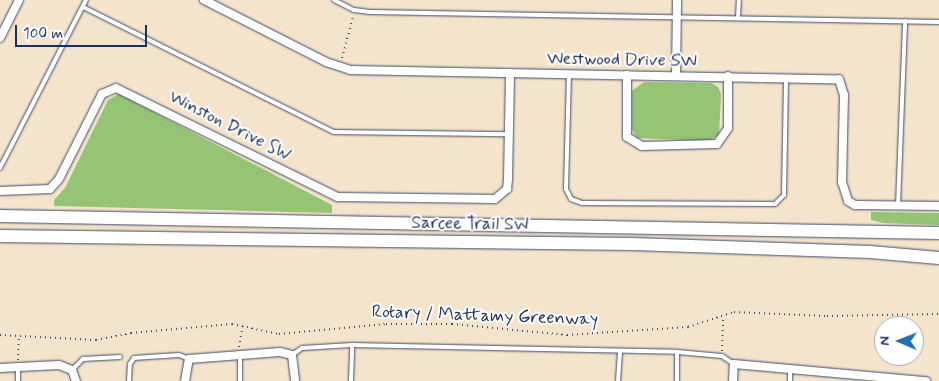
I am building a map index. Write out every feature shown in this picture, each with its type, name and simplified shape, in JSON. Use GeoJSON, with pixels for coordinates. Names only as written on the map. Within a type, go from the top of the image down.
{"type":"FeatureCollection","features":[{"type":"Feature","properties":{"kind":"highway","name":"Sarcee Trail SW"},"geometry":{"type":"LineString","coordinates":[[0,216],[939,234]]}},
{"type":"Feature","properties":{"kind":"highway","name":"Sarcee Trail SW"},"geometry":{"type":"LineString","coordinates":[[0,236],[632,244],[870,252],[939,258]]}},
{"type":"Feature","properties":{"kind":"highway"},"geometry":{"type":"LineString","coordinates":[[870,252],[939,264]]}},
{"type":"Feature","properties":{"kind":"street"},"geometry":{"type":"LineString","coordinates":[[0,38],[19,0]]}},
{"type":"Feature","properties":{"kind":"street","name":"Westwood Drive SW"},"geometry":{"type":"LineString","coordinates":[[204,0],[340,68],[362,71],[786,77],[839,80],[844,95],[843,193],[855,205],[939,206]]}},
{"type":"Feature","properties":{"kind":"street"},"geometry":{"type":"LineString","coordinates":[[676,75],[677,0]]}},
{"type":"Feature","properties":{"kind":"street"},"geometry":{"type":"LineString","coordinates":[[508,134],[510,74]]}},
{"type":"Feature","properties":{"kind":"street"},"geometry":{"type":"LineString","coordinates":[[627,75],[627,137],[642,146],[717,144],[728,128],[728,76]]}},
{"type":"Feature","properties":{"kind":"street","name":"Winston Drive SW"},"geometry":{"type":"LineString","coordinates":[[0,191],[50,189],[59,179],[102,94],[116,88],[338,197],[487,200],[502,194],[508,178],[508,134]]}},
{"type":"Feature","properties":{"kind":"street"},"geometry":{"type":"LineString","coordinates":[[185,381],[188,359],[292,354],[295,381]]}},
{"type":"Feature","properties":{"kind":"street"},"geometry":{"type":"LineString","coordinates":[[734,381],[734,364],[790,367],[846,377],[926,381]]}},
{"type":"Feature","properties":{"kind":"street"},"geometry":{"type":"LineString","coordinates":[[0,368],[59,365],[72,370],[76,381]]}},
{"type":"Feature","properties":{"kind":"lane"},"geometry":{"type":"LineString","coordinates":[[0,168],[86,0]]}},
{"type":"Feature","properties":{"kind":"lane"},"geometry":{"type":"LineString","coordinates":[[334,0],[354,10],[939,22]]}},
{"type":"Feature","properties":{"kind":"lane"},"geometry":{"type":"LineString","coordinates":[[738,0],[738,17]]}},
{"type":"Feature","properties":{"kind":"lane"},"geometry":{"type":"LineString","coordinates":[[83,7],[334,132],[508,134]]}},
{"type":"Feature","properties":{"kind":"lane"},"geometry":{"type":"LineString","coordinates":[[898,206],[905,21]]}},
{"type":"Feature","properties":{"kind":"lane"},"geometry":{"type":"LineString","coordinates":[[569,74],[566,189],[571,199],[582,204],[775,204],[784,195],[786,77]]}},
{"type":"Feature","properties":{"kind":"lane"},"geometry":{"type":"LineString","coordinates":[[292,354],[302,348],[352,345],[677,352],[722,356],[734,364]]}},
{"type":"Feature","properties":{"kind":"lane"},"geometry":{"type":"LineString","coordinates":[[351,381],[352,345]]}},
{"type":"Feature","properties":{"kind":"lane"},"geometry":{"type":"LineString","coordinates":[[618,381],[620,351]]}},
{"type":"Feature","properties":{"kind":"lane"},"geometry":{"type":"LineString","coordinates":[[677,352],[677,381]]}},
{"type":"Feature","properties":{"kind":"lane"},"geometry":{"type":"LineString","coordinates":[[129,381],[130,364],[134,358],[179,355],[188,359]]}},
{"type":"Feature","properties":{"kind":"lane"},"geometry":{"type":"LineString","coordinates":[[240,355],[240,381]]}},
{"type":"Feature","properties":{"kind":"lane"},"geometry":{"type":"LineString","coordinates":[[72,370],[83,359],[120,357]]}},
{"type":"Feature","properties":{"kind":"lane"},"geometry":{"type":"LineString","coordinates":[[18,367],[18,381]]}},
{"type":"Feature","properties":{"kind":"lane"},"geometry":{"type":"LineString","coordinates":[[790,367],[790,381]]}},
{"type":"Feature","properties":{"kind":"path"},"geometry":{"type":"LineString","coordinates":[[340,68],[354,10]]}},
{"type":"Feature","properties":{"kind":"path","name":"Rotary / Mattamy Greenway"},"geometry":{"type":"LineString","coordinates":[[0,335],[96,340],[217,324],[243,325],[279,334],[314,333],[360,324],[452,324],[567,335],[688,326],[734,312],[827,316],[939,314]]}},
{"type":"Feature","properties":{"kind":"path"},"geometry":{"type":"LineString","coordinates":[[722,356],[723,316]]}},
{"type":"Feature","properties":{"kind":"path"},"geometry":{"type":"LineString","coordinates":[[240,355],[243,325]]}},
{"type":"Feature","properties":{"kind":"path"},"geometry":{"type":"LineString","coordinates":[[18,367],[19,336]]}},
{"type":"Feature","properties":{"kind":"green space"},"geometry":{"type":"Polygon","coordinates":[[[644,82],[711,83],[718,87],[721,94],[719,135],[708,141],[637,138],[632,129],[632,91],[644,82]]]}},
{"type":"Feature","properties":{"kind":"green space"},"geometry":{"type":"Polygon","coordinates":[[[119,94],[332,205],[332,213],[54,206],[54,200],[65,188],[108,100],[119,94]]]}},
{"type":"Feature","properties":{"kind":"green space"},"geometry":{"type":"Polygon","coordinates":[[[871,212],[939,213],[939,225],[883,223],[871,220],[871,212]]]}}]}
